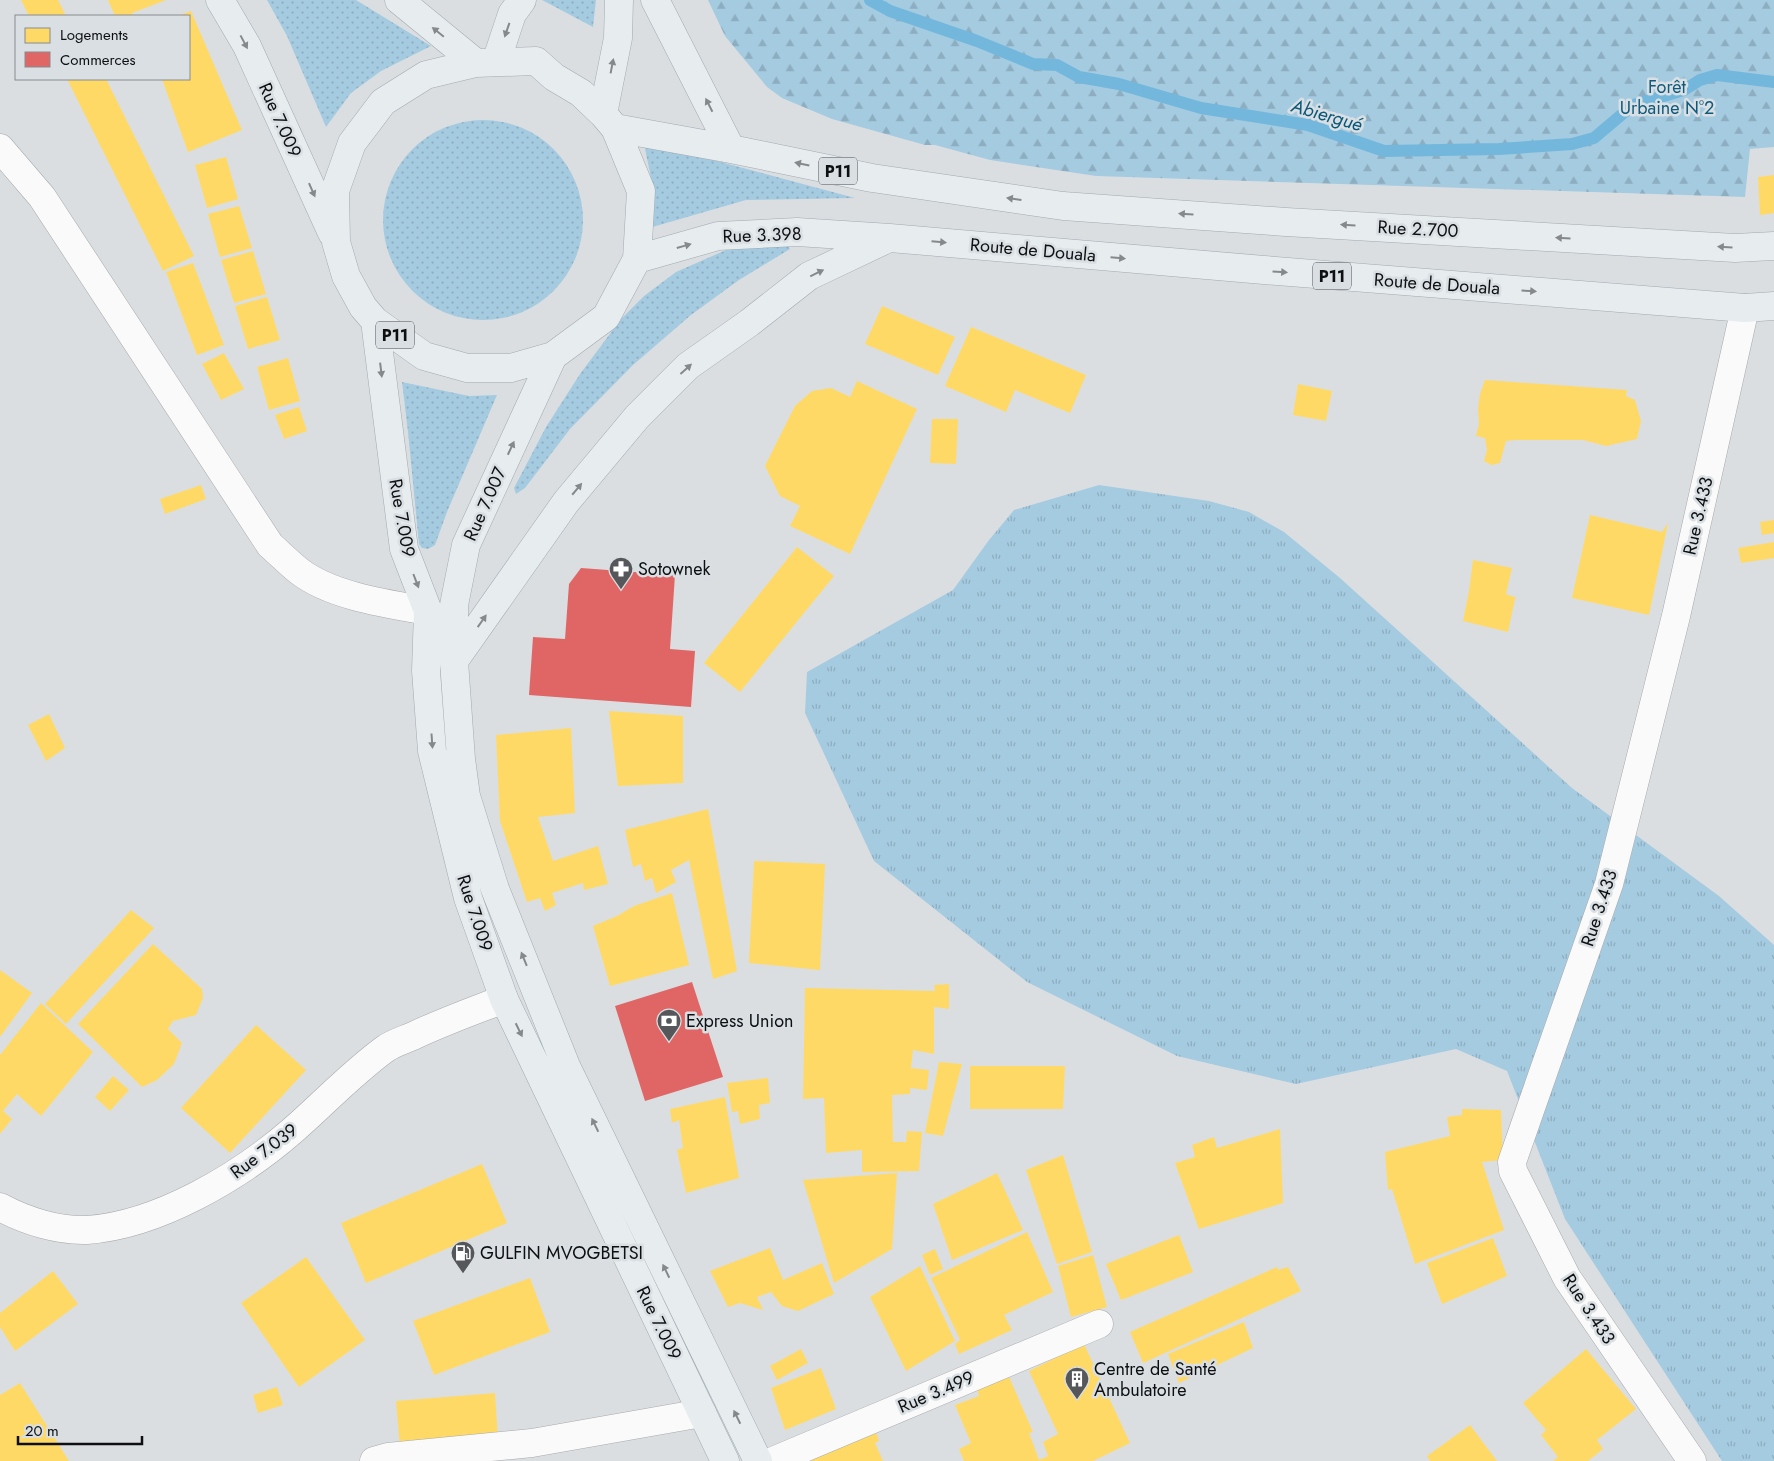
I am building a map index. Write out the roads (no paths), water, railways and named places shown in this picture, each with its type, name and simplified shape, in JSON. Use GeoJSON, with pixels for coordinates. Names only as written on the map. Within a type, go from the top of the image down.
{"type":"FeatureCollection","features":[{"type":"Feature","properties":{"kind":"main road","name":"Rue 7.009"},"geometry":{"type":"LineString","coordinates":[[220,0],[246,46],[336,242]]}},
{"type":"Feature","properties":{"kind":"main road"},"geometry":{"type":"LineString","coordinates":[[399,0],[486,62],[512,14],[522,0]]}},
{"type":"Feature","properties":{"kind":"main road"},"geometry":{"type":"LineString","coordinates":[[609,121],[618,38],[619,0]]}},
{"type":"Feature","properties":{"kind":"main road"},"geometry":{"type":"LineString","coordinates":[[655,0],[731,149]]}},
{"type":"Feature","properties":{"kind":"main road","name":"P11"},"geometry":{"type":"LineString","coordinates":[[536,61],[554,77],[581,93],[609,121],[641,191],[637,259],[606,316],[553,356],[511,368],[467,368],[424,356],[375,321],[363,307],[346,276],[336,242],[335,191],[352,143],[383,102],[426,75],[486,62],[536,61]]}},
{"type":"Feature","properties":{"kind":"main road","name":"P11"},"geometry":{"type":"LineString","coordinates":[[609,121],[731,149]]}},
{"type":"Feature","properties":{"kind":"main road","name":"Rue 2.700"},"geometry":{"type":"LineString","coordinates":[[731,149],[872,178],[1063,206],[1295,222],[1725,247],[1774,246]]}},
{"type":"Feature","properties":{"kind":"main road","name":"Rue 3.398"},"geometry":{"type":"LineString","coordinates":[[637,259],[718,236],[797,232],[890,238]]}},
{"type":"Feature","properties":{"kind":"main road"},"geometry":{"type":"LineString","coordinates":[[454,661],[566,502],[637,416],[688,366],[749,323],[810,276],[890,238]]}},
{"type":"Feature","properties":{"kind":"main road","name":"Route de Douala"},"geometry":{"type":"LineString","coordinates":[[890,238],[1745,308],[1774,306]]}},
{"type":"Feature","properties":{"kind":"main road","name":"Rue 7.009"},"geometry":{"type":"LineString","coordinates":[[375,321],[404,549],[428,611],[426,670],[432,751],[468,898],[504,999],[725,1461]]}},
{"type":"Feature","properties":{"kind":"main road","name":"Rue 7.007"},"geometry":{"type":"LineString","coordinates":[[454,661],[454,605],[466,545],[553,356]]}},
{"type":"Feature","properties":{"kind":"main road","name":"Rue 7.009"},"geometry":{"type":"LineString","coordinates":[[454,661],[461,759],[466,796],[495,889],[566,1066],[758,1461]]}},
{"type":"Feature","properties":{"kind":"street"},"geometry":{"type":"LineString","coordinates":[[0,148],[42,197],[270,545],[300,572],[330,588],[368,600],[428,611]]}},
{"type":"Feature","properties":{"kind":"street","name":"Rue 3.433"},"geometry":{"type":"LineString","coordinates":[[1692,1461],[1567,1278],[1513,1171],[1512,1162],[1609,884],[1676,616],[1745,308]]}},
{"type":"Feature","properties":{"kind":"street","name":"Rue 7.039"},"geometry":{"type":"LineString","coordinates":[[0,1207],[14,1215],[49,1226],[86,1230],[135,1222],[181,1203],[239,1172],[291,1132],[387,1047],[434,1026],[504,999]]}},
{"type":"Feature","properties":{"kind":"street","name":"Rue 3.499"},"geometry":{"type":"LineString","coordinates":[[773,1461],[1099,1324]]}},
{"type":"Feature","properties":{"kind":"street"},"geometry":{"type":"LineString","coordinates":[[374,1461],[388,1457],[532,1443],[702,1412]]}},
{"type":"Feature","properties":{"kind":"waterway","name":"Abiergué"},"geometry":{"type":"LineString","coordinates":[[870,0],[890,11],[977,41],[1033,64],[1057,65],[1079,77],[1119,84],[1201,108],[1308,125],[1384,151],[1499,149],[1572,144],[1594,138],[1633,105],[1684,90],[1700,80],[1717,75],[1774,82]]}},
{"type":"Feature","properties":{"kind":"place","name":"Sotownek"},"geometry":{"type":"Point","coordinates":[621,590]}},
{"type":"Feature","properties":{"kind":"place","name":"Express Union"},"geometry":{"type":"Point","coordinates":[669,1042]}},
{"type":"Feature","properties":{"kind":"place","name":"GULFIN MVOGBETSI"},"geometry":{"type":"Point","coordinates":[463,1274]}},
{"type":"Feature","properties":{"kind":"place","name":"Centre de Santé Ambulatoire"},"geometry":{"type":"Point","coordinates":[1077,1400]}},
{"type":"Feature","properties":{"kind":"park label","name":"Forêt Urbaine N°2"},"geometry":{"type":"Point","coordinates":[1667,97]}}]}
